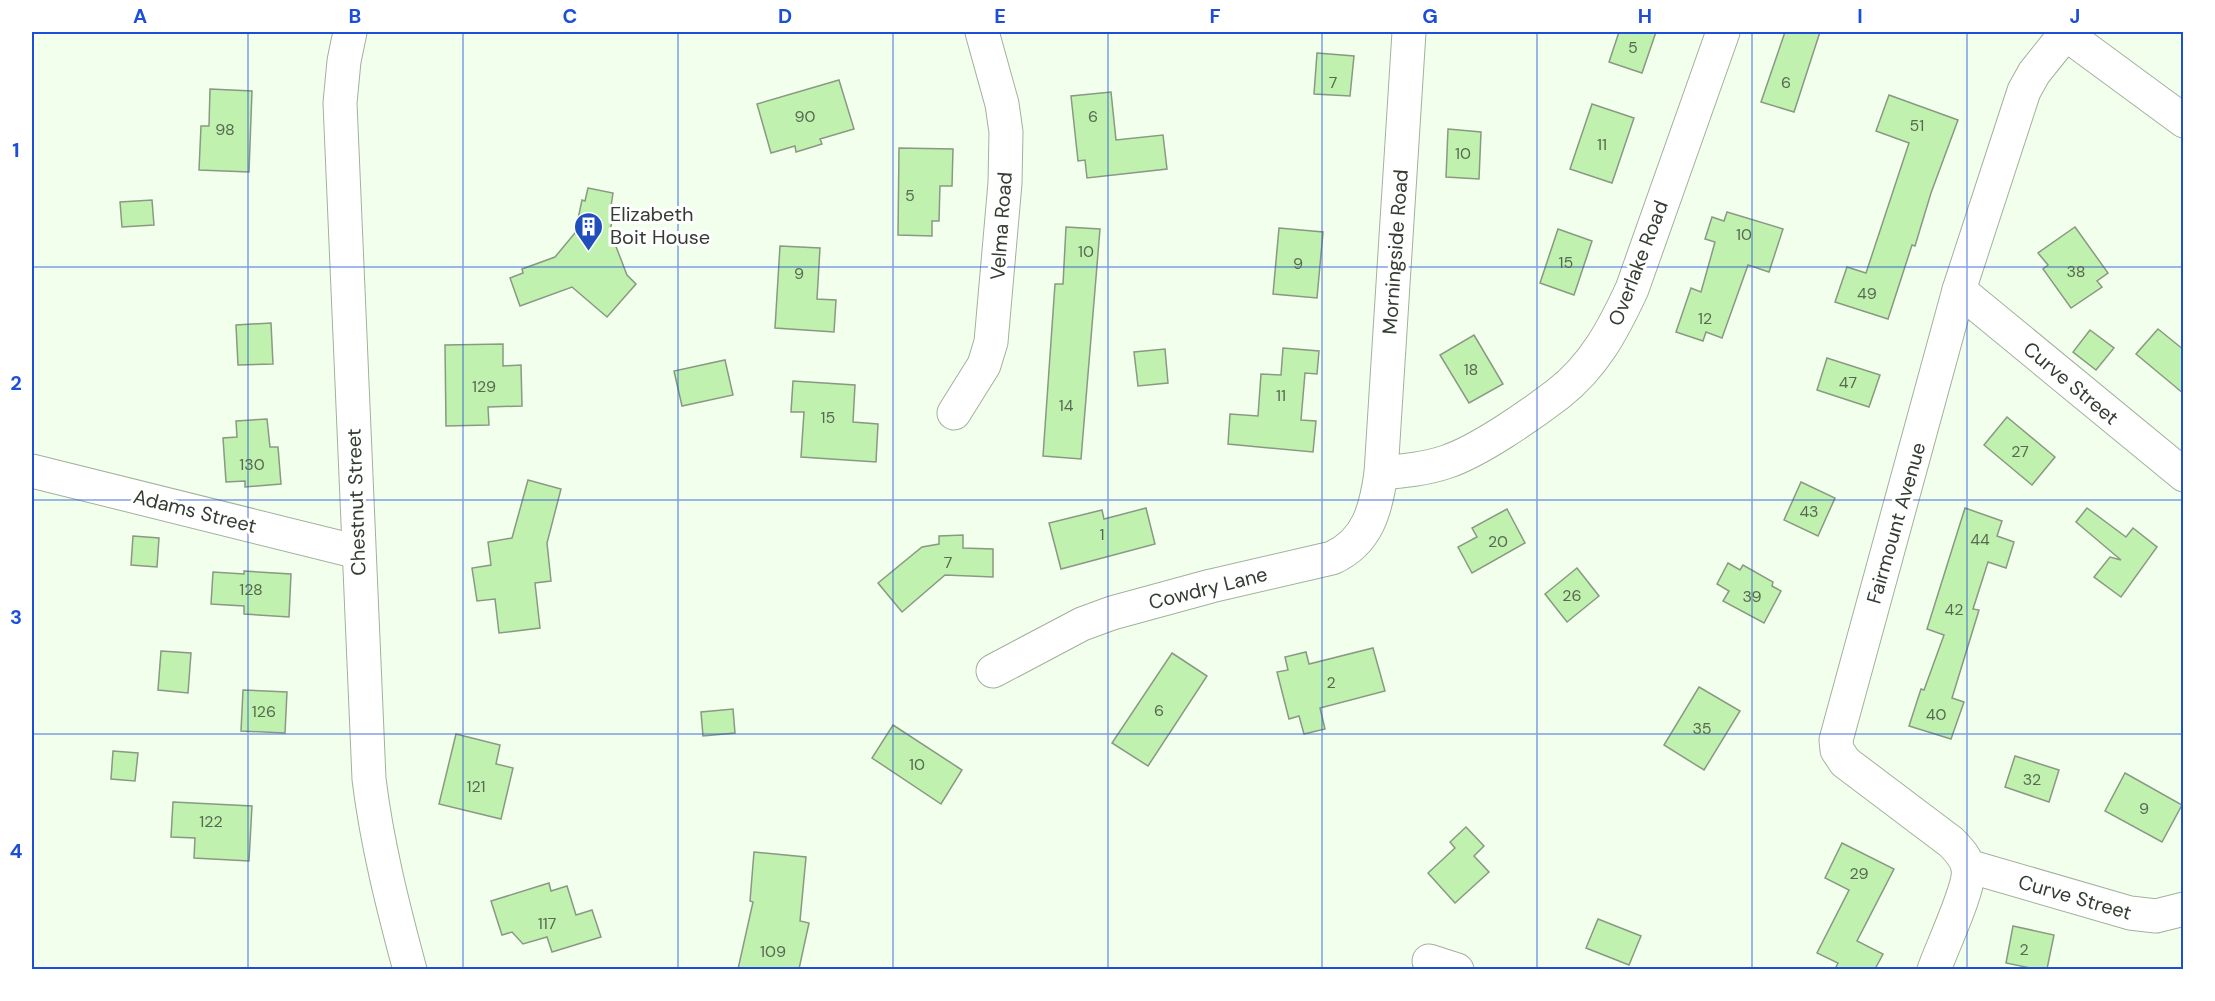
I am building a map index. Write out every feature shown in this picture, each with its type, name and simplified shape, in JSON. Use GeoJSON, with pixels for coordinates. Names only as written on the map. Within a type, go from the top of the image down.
{"type":"FeatureCollection","features":[{"type":"Feature","properties":{"kind":"street","name":"Chestnut Street"},"geometry":{"type":"LineString","coordinates":[[350,32],[344,61],[340,103],[369,779],[387,882],[410,969]]}},
{"type":"Feature","properties":{"kind":"street","name":"Velma Road"},"geometry":{"type":"LineString","coordinates":[[954,413],[984,365],[991,342],[1005,183],[1006,132],[1002,104],[982,32]]}},
{"type":"Feature","properties":{"kind":"street","name":"Morningside Road"},"geometry":{"type":"LineString","coordinates":[[1381,473],[1409,32]]}},
{"type":"Feature","properties":{"kind":"street","name":"Overlake Road"},"geometry":{"type":"LineString","coordinates":[[1381,473],[1424,468],[1452,460],[1474,449],[1570,385],[1597,355],[1632,289],[1723,32]]}},
{"type":"Feature","properties":{"kind":"street"},"geometry":{"type":"LineString","coordinates":[[2064,32],[2184,121]]}},
{"type":"Feature","properties":{"kind":"street","name":"Fairmount Avenue"},"geometry":{"type":"LineString","coordinates":[[1968,866],[1951,842],[1845,762],[1837,750],[1836,740],[1959,290],[2024,91],[2034,73],[2064,32]]}},
{"type":"Feature","properties":{"kind":"street","name":"Curve Street"},"geometry":{"type":"LineString","coordinates":[[1959,290],[2184,475]]}},
{"type":"Feature","properties":{"kind":"street","name":"Adams Street"},"geometry":{"type":"LineString","coordinates":[[32,471],[358,552]]}},
{"type":"Feature","properties":{"kind":"street","name":"Cowdry Lane"},"geometry":{"type":"LineString","coordinates":[[993,671],[1073,628],[1112,613],[1345,553],[1354,545],[1375,507],[1381,473]]}},
{"type":"Feature","properties":{"kind":"street"},"geometry":{"type":"LineString","coordinates":[[1934,969],[1967,885],[1968,866]]}},
{"type":"Feature","properties":{"kind":"street","name":"Curve Street"},"geometry":{"type":"LineString","coordinates":[[1968,866],[2143,916],[2169,914],[2184,909]]}},
{"type":"Feature","properties":{"kind":"building"},"geometry":{"type":"Polygon","coordinates":[[[1619,32],[1656,32],[1642,73],[1609,62],[1619,32]]]}},
{"type":"Feature","properties":{"kind":"building"},"geometry":{"type":"Polygon","coordinates":[[[1785,32],[1820,32],[1794,112],[1761,102],[1785,32]]]}},
{"type":"Feature","properties":{"kind":"building"},"geometry":{"type":"Polygon","coordinates":[[[1317,53],[1354,56],[1350,96],[1314,94],[1317,53]]]}},
{"type":"Feature","properties":{"kind":"building"},"geometry":{"type":"Polygon","coordinates":[[[839,80],[854,129],[820,139],[822,144],[796,152],[795,146],[771,153],[757,104],[839,80]]]}},
{"type":"Feature","properties":{"kind":"building"},"geometry":{"type":"Polygon","coordinates":[[[210,89],[252,91],[249,172],[199,170],[201,126],[209,126],[210,89]]]}},
{"type":"Feature","properties":{"kind":"building"},"geometry":{"type":"Polygon","coordinates":[[[1111,92],[1116,140],[1163,135],[1167,169],[1087,178],[1085,160],[1078,161],[1071,96],[1111,92]]]}},
{"type":"Feature","properties":{"kind":"building"},"geometry":{"type":"Polygon","coordinates":[[[1889,95],[1958,120],[1931,193],[1915,246],[1912,245],[1888,319],[1835,302],[1847,267],[1866,273],[1909,143],[1876,131],[1889,95]]]}},
{"type":"Feature","properties":{"kind":"building"},"geometry":{"type":"Polygon","coordinates":[[[1592,104],[1634,118],[1612,183],[1570,169],[1592,104]]]}},
{"type":"Feature","properties":{"kind":"building"},"geometry":{"type":"Polygon","coordinates":[[[1448,129],[1481,132],[1479,179],[1446,177],[1448,129]]]}},
{"type":"Feature","properties":{"kind":"building"},"geometry":{"type":"Polygon","coordinates":[[[899,148],[953,149],[952,186],[940,186],[939,221],[932,221],[932,236],[898,235],[899,148]]]}},
{"type":"Feature","properties":{"kind":"building","name":"Elizabeth Boit House"},"geometry":{"type":"Polygon","coordinates":[[[588,188],[613,193],[611,206],[615,207],[610,231],[627,275],[636,284],[607,317],[572,287],[520,306],[510,278],[523,273],[522,269],[555,257],[575,233],[582,200],[585,201],[588,188]]]}},
{"type":"Feature","properties":{"kind":"building"},"geometry":{"type":"Polygon","coordinates":[[[152,200],[154,225],[122,227],[120,202],[152,200]]]}},
{"type":"Feature","properties":{"kind":"building"},"geometry":{"type":"Polygon","coordinates":[[[1727,212],[1783,229],[1769,272],[1748,265],[1722,338],[1706,332],[1703,341],[1676,332],[1691,288],[1701,292],[1715,242],[1705,239],[1712,217],[1724,221],[1727,212]]]}},
{"type":"Feature","properties":{"kind":"building"},"geometry":{"type":"Polygon","coordinates":[[[1066,227],[1100,229],[1081,459],[1043,456],[1055,284],[1063,284],[1066,227]]]}},
{"type":"Feature","properties":{"kind":"building"},"geometry":{"type":"Polygon","coordinates":[[[2075,227],[2108,273],[2097,281],[2102,287],[2071,308],[2043,269],[2048,265],[2038,253],[2075,227]]]}},
{"type":"Feature","properties":{"kind":"building"},"geometry":{"type":"Polygon","coordinates":[[[1279,228],[1323,232],[1317,298],[1273,294],[1279,228]]]}},
{"type":"Feature","properties":{"kind":"building"},"geometry":{"type":"Polygon","coordinates":[[[1558,229],[1592,241],[1574,295],[1540,283],[1558,229]]]}},
{"type":"Feature","properties":{"kind":"building"},"geometry":{"type":"Polygon","coordinates":[[[780,246],[820,248],[817,299],[836,300],[834,332],[775,328],[780,246]]]}},
{"type":"Feature","properties":{"kind":"building"},"geometry":{"type":"Polygon","coordinates":[[[271,323],[273,364],[238,365],[236,325],[271,323]]]}},
{"type":"Feature","properties":{"kind":"building"},"geometry":{"type":"Polygon","coordinates":[[[2158,329],[2184,350],[2184,394],[2136,354],[2158,329]]]}},
{"type":"Feature","properties":{"kind":"building"},"geometry":{"type":"Polygon","coordinates":[[[2090,330],[2114,348],[2096,370],[2073,352],[2090,330]]]}},
{"type":"Feature","properties":{"kind":"building"},"geometry":{"type":"Polygon","coordinates":[[[1474,335],[1503,384],[1469,403],[1440,355],[1474,335]]]}},
{"type":"Feature","properties":{"kind":"building"},"geometry":{"type":"Polygon","coordinates":[[[503,344],[503,366],[521,365],[522,406],[488,407],[489,425],[446,426],[445,345],[503,344]]]}},
{"type":"Feature","properties":{"kind":"building"},"geometry":{"type":"Polygon","coordinates":[[[1283,348],[1319,351],[1317,374],[1305,373],[1301,420],[1316,421],[1313,452],[1228,444],[1230,414],[1258,416],[1261,374],[1281,375],[1283,348]]]}},
{"type":"Feature","properties":{"kind":"building"},"geometry":{"type":"Polygon","coordinates":[[[1165,349],[1168,383],[1138,386],[1134,352],[1165,349]]]}},
{"type":"Feature","properties":{"kind":"building"},"geometry":{"type":"Polygon","coordinates":[[[1827,358],[1880,375],[1869,407],[1817,390],[1827,358]]]}},
{"type":"Feature","properties":{"kind":"building"},"geometry":{"type":"Polygon","coordinates":[[[725,360],[733,395],[682,406],[674,371],[725,360]]]}},
{"type":"Feature","properties":{"kind":"building"},"geometry":{"type":"Polygon","coordinates":[[[793,381],[855,385],[853,422],[878,424],[876,462],[801,457],[804,412],[791,412],[793,381]]]}},
{"type":"Feature","properties":{"kind":"building"},"geometry":{"type":"Polygon","coordinates":[[[2007,417],[2055,457],[2032,485],[1984,445],[2007,417]]]}},
{"type":"Feature","properties":{"kind":"building"},"geometry":{"type":"Polygon","coordinates":[[[267,419],[270,447],[278,447],[281,484],[245,487],[245,481],[226,482],[223,438],[237,437],[236,421],[267,419]]]}},
{"type":"Feature","properties":{"kind":"building"},"geometry":{"type":"Polygon","coordinates":[[[528,480],[561,489],[547,543],[551,581],[535,583],[540,628],[499,633],[495,599],[477,601],[472,568],[491,565],[488,542],[512,538],[528,480]]]}},
{"type":"Feature","properties":{"kind":"building"},"geometry":{"type":"Polygon","coordinates":[[[1801,482],[1835,498],[1818,536],[1784,520],[1801,482]]]}},
{"type":"Feature","properties":{"kind":"building"},"geometry":{"type":"Polygon","coordinates":[[[1146,508],[1155,544],[1061,569],[1049,523],[1102,510],[1104,519],[1146,508]]]}},
{"type":"Feature","properties":{"kind":"building"},"geometry":{"type":"Polygon","coordinates":[[[1965,508],[2002,521],[1997,536],[2014,542],[2006,568],[1988,562],[1973,609],[1979,610],[1952,698],[1964,702],[1951,739],[1909,726],[1921,689],[1924,690],[1944,635],[1927,629],[1965,508]]]}},
{"type":"Feature","properties":{"kind":"building"},"geometry":{"type":"Polygon","coordinates":[[[2087,508],[2126,537],[2133,528],[2157,547],[2121,597],[2094,577],[2110,557],[2121,560],[2076,522],[2087,508]]]}},
{"type":"Feature","properties":{"kind":"building"},"geometry":{"type":"Polygon","coordinates":[[[1507,509],[1525,543],[1472,573],[1458,547],[1477,537],[1472,528],[1507,509]]]}},
{"type":"Feature","properties":{"kind":"building"},"geometry":{"type":"Polygon","coordinates":[[[963,535],[963,548],[993,549],[993,577],[945,575],[902,612],[878,583],[922,547],[939,544],[939,536],[963,535]]]}},
{"type":"Feature","properties":{"kind":"building"},"geometry":{"type":"Polygon","coordinates":[[[133,536],[159,538],[157,567],[131,565],[133,536]]]}},
{"type":"Feature","properties":{"kind":"building"},"geometry":{"type":"Polygon","coordinates":[[[1728,563],[1740,570],[1743,565],[1773,582],[1772,586],[1781,591],[1764,623],[1723,601],[1729,591],[1717,584],[1728,563]]]}},
{"type":"Feature","properties":{"kind":"building"},"geometry":{"type":"Polygon","coordinates":[[[1577,568],[1599,596],[1567,622],[1545,594],[1577,568]]]}},
{"type":"Feature","properties":{"kind":"building"},"geometry":{"type":"Polygon","coordinates":[[[244,571],[291,574],[289,617],[244,614],[244,606],[211,604],[213,572],[244,574],[244,571]]]}},
{"type":"Feature","properties":{"kind":"building"},"geometry":{"type":"Polygon","coordinates":[[[1373,648],[1385,691],[1320,708],[1325,729],[1304,734],[1299,716],[1289,719],[1277,672],[1288,670],[1285,657],[1306,652],[1309,664],[1373,648]]]}},
{"type":"Feature","properties":{"kind":"building"},"geometry":{"type":"Polygon","coordinates":[[[161,651],[191,653],[188,693],[158,690],[161,651]]]}},
{"type":"Feature","properties":{"kind":"building"},"geometry":{"type":"Polygon","coordinates":[[[1172,653],[1207,676],[1148,766],[1112,743],[1172,653]]]}},
{"type":"Feature","properties":{"kind":"building"},"geometry":{"type":"Polygon","coordinates":[[[1699,687],[1740,711],[1704,770],[1664,745],[1699,687]]]}},
{"type":"Feature","properties":{"kind":"building"},"geometry":{"type":"Polygon","coordinates":[[[243,690],[287,692],[285,733],[241,731],[243,690]]]}},
{"type":"Feature","properties":{"kind":"building"},"geometry":{"type":"Polygon","coordinates":[[[733,709],[735,733],[703,736],[701,712],[733,709]]]}},
{"type":"Feature","properties":{"kind":"building"},"geometry":{"type":"Polygon","coordinates":[[[893,725],[962,770],[941,804],[872,758],[893,725]]]}},
{"type":"Feature","properties":{"kind":"building"},"geometry":{"type":"Polygon","coordinates":[[[456,734],[500,745],[496,764],[513,768],[501,819],[439,804],[456,734]]]}},
{"type":"Feature","properties":{"kind":"building"},"geometry":{"type":"Polygon","coordinates":[[[113,751],[138,753],[135,781],[111,779],[113,751]]]}},
{"type":"Feature","properties":{"kind":"building"},"geometry":{"type":"Polygon","coordinates":[[[2015,756],[2059,770],[2049,802],[2005,787],[2015,756]]]}},
{"type":"Feature","properties":{"kind":"building"},"geometry":{"type":"Polygon","coordinates":[[[2125,773],[2182,805],[2162,842],[2105,811],[2125,773]]]}},
{"type":"Feature","properties":{"kind":"building"},"geometry":{"type":"Polygon","coordinates":[[[173,802],[252,806],[249,861],[194,858],[195,838],[171,837],[173,802]]]}},
{"type":"Feature","properties":{"kind":"building"},"geometry":{"type":"Polygon","coordinates":[[[1466,827],[1484,846],[1474,856],[1489,872],[1455,903],[1428,873],[1455,848],[1450,842],[1466,827]]]}},
{"type":"Feature","properties":{"kind":"building"},"geometry":{"type":"Polygon","coordinates":[[[1842,843],[1894,869],[1857,941],[1883,954],[1875,969],[1835,969],[1838,963],[1817,953],[1849,890],[1825,878],[1842,843]]]}},
{"type":"Feature","properties":{"kind":"building"},"geometry":{"type":"Polygon","coordinates":[[[754,852],[806,857],[800,921],[809,923],[799,969],[738,969],[753,902],[750,901],[754,852]]]}},
{"type":"Feature","properties":{"kind":"building"},"geometry":{"type":"Polygon","coordinates":[[[549,883],[551,891],[567,886],[576,915],[592,910],[601,937],[552,952],[547,937],[523,944],[512,932],[502,935],[491,901],[549,883]]]}},
{"type":"Feature","properties":{"kind":"building"},"geometry":{"type":"Polygon","coordinates":[[[1598,919],[1641,936],[1629,965],[1586,948],[1598,919]]]}},
{"type":"Feature","properties":{"kind":"building"},"geometry":{"type":"Polygon","coordinates":[[[2013,926],[2054,935],[2047,969],[2006,963],[2013,926]]]}},
{"type":"Feature","properties":{"kind":"place","name":"Elizabeth Boit House"},"geometry":{"type":"Point","coordinates":[589,252]}}]}
